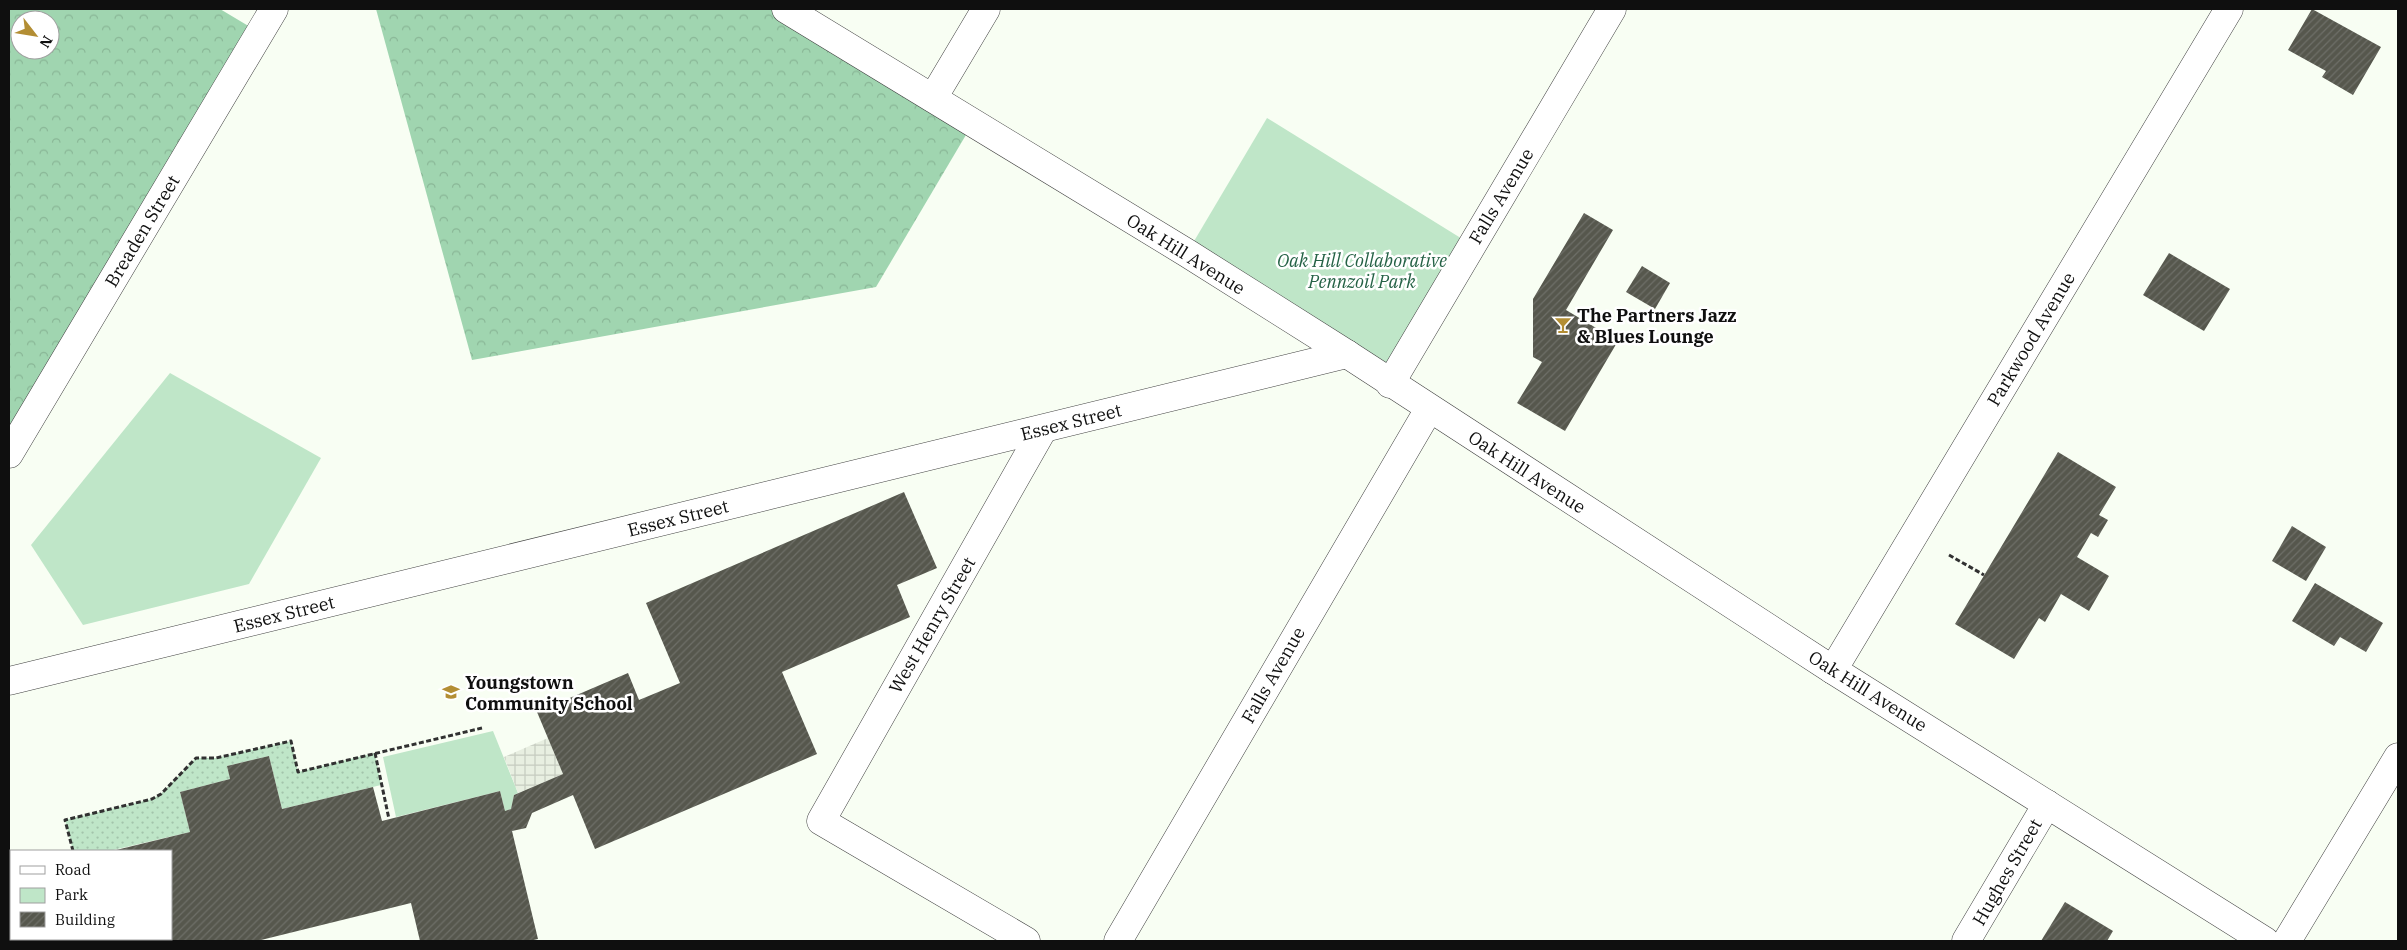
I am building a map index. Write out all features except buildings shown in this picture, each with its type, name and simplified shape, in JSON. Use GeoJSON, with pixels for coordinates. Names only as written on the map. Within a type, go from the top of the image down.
{"type":"FeatureCollection","features":[{"type":"Feature","properties":{"kind":"street","name":"Breaden Street"},"geometry":{"type":"LineString","coordinates":[[9,454],[274,9]]}},
{"type":"Feature","properties":{"kind":"street","name":"Oak Hill Avenue"},"geometry":{"type":"LineString","coordinates":[[786,9],[1347,354],[1390,384],[1833,670],[2265,941]]}},
{"type":"Feature","properties":{"kind":"street"},"geometry":{"type":"LineString","coordinates":[[933,98],[986,9]]}},
{"type":"Feature","properties":{"kind":"street","name":"Falls Avenue"},"geometry":{"type":"LineString","coordinates":[[1390,384],[1612,9]]}},
{"type":"Feature","properties":{"kind":"street","name":"Parkwood Avenue"},"geometry":{"type":"LineString","coordinates":[[1833,670],[2229,9]]}},
{"type":"Feature","properties":{"kind":"street","name":"Essex Street"},"geometry":{"type":"LineString","coordinates":[[9,681],[1347,354]]}},
{"type":"Feature","properties":{"kind":"street","name":"Falls Avenue"},"geometry":{"type":"LineString","coordinates":[[1118,941],[1429,409]]}},
{"type":"Feature","properties":{"kind":"street","name":"West Henry Street"},"geometry":{"type":"LineString","coordinates":[[1026,941],[820,821],[1043,429]]}},
{"type":"Feature","properties":{"kind":"street"},"geometry":{"type":"LineString","coordinates":[[2287,941],[2398,757]]}},
{"type":"Feature","properties":{"kind":"street","name":"Hughes Street"},"geometry":{"type":"LineString","coordinates":[[1966,941],[2047,804]]}},
{"type":"Feature","properties":{"kind":"path"},"geometry":{"type":"LineString","coordinates":[[1949,556],[1984,576]]}},
{"type":"Feature","properties":{"kind":"path"},"geometry":{"type":"LineString","coordinates":[[73,850],[65,820],[152,798],[161,794],[196,758],[216,758],[291,741],[298,772],[482,728]]}},
{"type":"Feature","properties":{"kind":"path"},"geometry":{"type":"LineString","coordinates":[[375,753],[389,819]]}},
{"type":"Feature","properties":{"kind":"green space"},"geometry":{"type":"Polygon","coordinates":[[[9,9],[220,9],[260,33],[9,454],[9,9]]]}},
{"type":"Feature","properties":{"kind":"green space"},"geometry":{"type":"Polygon","coordinates":[[[376,9],[786,9],[973,123],[876,287],[472,360],[376,9]]]}},
{"type":"Feature","properties":{"kind":"green space","name":"Oak Hill Collaborative Pennzoil Park"},"geometry":{"type":"Polygon","coordinates":[[[1267,118],[1472,245],[1390,384],[1187,253],[1267,118]]]}},
{"type":"Feature","properties":{"kind":"green space"},"geometry":{"type":"Polygon","coordinates":[[[170,373],[321,458],[249,584],[83,625],[31,545],[170,373]]]}},
{"type":"Feature","properties":{"kind":"green space"},"geometry":{"type":"Polygon","coordinates":[[[493,731],[518,793],[514,795],[511,809],[505,811],[500,791],[396,817],[383,757],[493,731]]]}},
{"type":"Feature","properties":{"kind":"green space"},"geometry":{"type":"Polygon","coordinates":[[[291,741],[298,772],[375,753],[381,785],[282,809],[269,756],[227,766],[230,779],[180,792],[190,832],[113,850],[73,850],[65,820],[152,799],[161,794],[196,758],[216,758],[291,741]]]}},
{"type":"Feature","properties":{"kind":"shaded area"},"geometry":{"type":"Polygon","coordinates":[[[548,738],[563,774],[518,793],[504,757],[548,738]]]}},
{"type":"Feature","properties":{"kind":"place","name":"The Partners Jazz & Blues Lounge"},"geometry":{"type":"Point","coordinates":[1563,325]}},
{"type":"Feature","properties":{"kind":"place","name":"Youngstown Community School"},"geometry":{"type":"Point","coordinates":[451,692]}}]}
